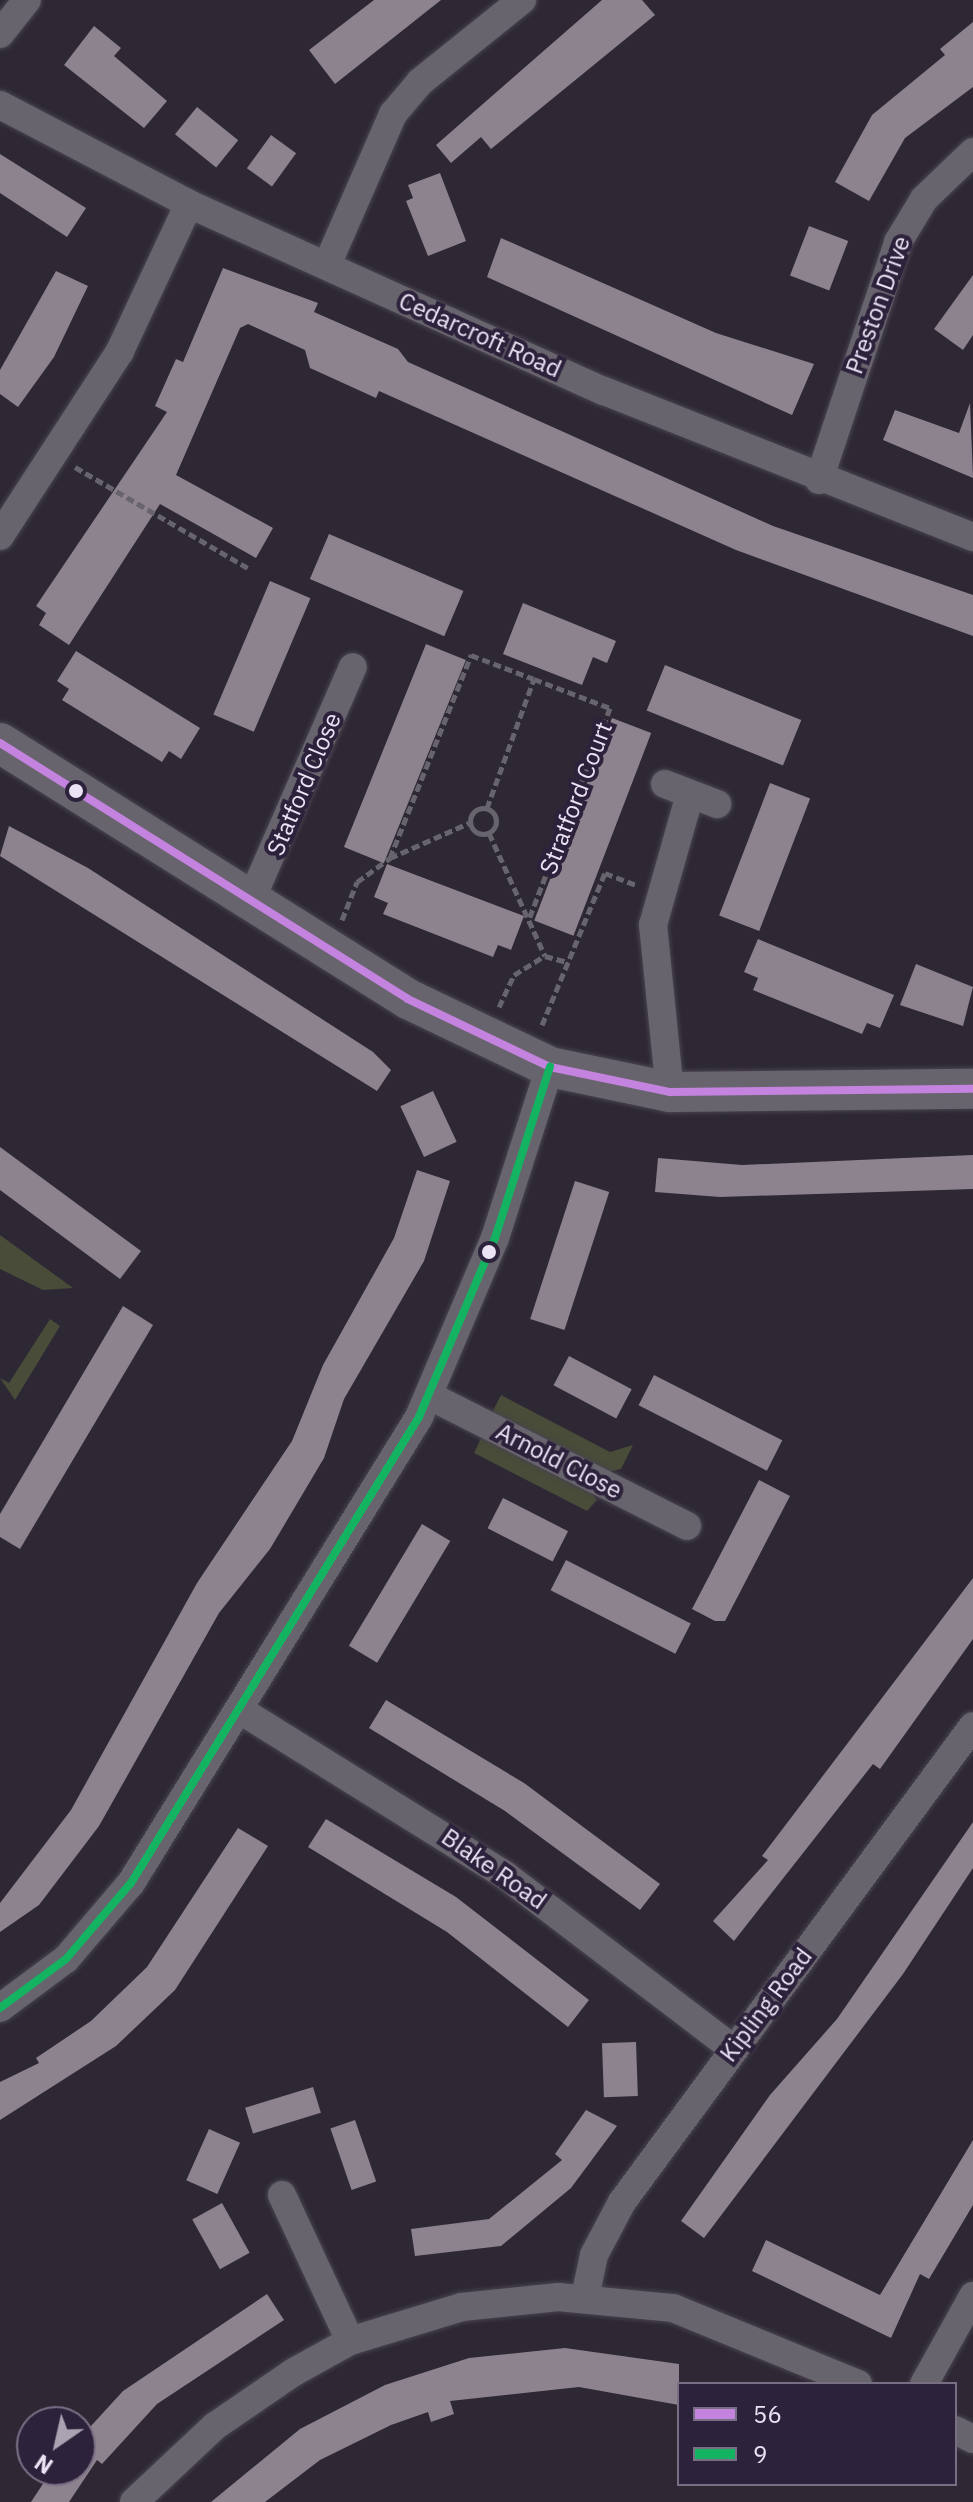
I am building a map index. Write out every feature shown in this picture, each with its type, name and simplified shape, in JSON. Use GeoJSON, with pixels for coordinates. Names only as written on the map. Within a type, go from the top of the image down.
{"type":"FeatureCollection","features":[{"type":"Feature","properties":{"kind":"street"},"geometry":{"type":"LineString","coordinates":[[0,34],[27,0]]}},
{"type":"Feature","properties":{"kind":"street"},"geometry":{"type":"LineString","coordinates":[[327,265],[393,114],[420,82],[522,0]]}},
{"type":"Feature","properties":{"kind":"street","name":"Cedarcroft Road"},"geometry":{"type":"LineString","coordinates":[[0,105],[189,204],[819,480],[973,537]]}},
{"type":"Feature","properties":{"kind":"street","name":"Preston Drive"},"geometry":{"type":"LineString","coordinates":[[819,480],[898,242],[924,199],[973,152]]}},
{"type":"Feature","properties":{"kind":"street"},"geometry":{"type":"LineString","coordinates":[[0,536],[125,342],[189,204]]}},
{"type":"Feature","properties":{"kind":"street","name":"Statford Close"},"geometry":{"type":"LineString","coordinates":[[251,900],[353,667]]}},
{"type":"Feature","properties":{"kind":"street"},"geometry":{"type":"LineString","coordinates":[[0,743],[251,900],[485,1038],[542,1064],[670,1092],[973,1089]]}},
{"type":"Feature","properties":{"kind":"street"},"geometry":{"type":"LineString","coordinates":[[670,1092],[652,941],[657,893],[678,789],[717,804]]}},
{"type":"Feature","properties":{"kind":"street"},"geometry":{"type":"LineString","coordinates":[[0,2008],[66,1959],[110,1912],[240,1710],[430,1396],[495,1238],[542,1064]]}},
{"type":"Feature","properties":{"kind":"street","name":"Arnold Close"},"geometry":{"type":"LineString","coordinates":[[430,1396],[687,1526]]}},
{"type":"Feature","properties":{"kind":"street","name":"Blake Road"},"geometry":{"type":"LineString","coordinates":[[240,1710],[505,1875],[733,2049]]}},
{"type":"Feature","properties":{"kind":"street","name":"Kipling Road"},"geometry":{"type":"LineString","coordinates":[[585,2297],[610,2220],[973,1726]]}},
{"type":"Feature","properties":{"kind":"street"},"geometry":{"type":"LineString","coordinates":[[282,2195],[350,2341]]}},
{"type":"Feature","properties":{"kind":"street"},"geometry":{"type":"LineString","coordinates":[[925,2382],[973,2296]]}},
{"type":"Feature","properties":{"kind":"street"},"geometry":{"type":"LineString","coordinates":[[134,2502],[243,2404],[350,2341],[462,2307],[585,2297],[699,2315],[853,2382]]}},
{"type":"Feature","properties":{"kind":"path"},"geometry":{"type":"LineString","coordinates":[[54,453],[142,511],[248,568]]}},
{"type":"Feature","properties":{"kind":"path","name":"Stratford Court"},"geometry":{"type":"LineString","coordinates":[[390,858],[471,655],[610,708],[529,919]]}},
{"type":"Feature","properties":{"kind":"path","name":"Stratford Court"},"geometry":{"type":"LineString","coordinates":[[534,679],[487,808],[496,823],[489,833],[545,956]]}},
{"type":"Feature","properties":{"kind":"path"},"geometry":{"type":"LineString","coordinates":[[357,882],[390,858],[469,823],[474,810],[487,808]]}},
{"type":"Feature","properties":{"kind":"path"},"geometry":{"type":"LineString","coordinates":[[469,823],[489,833]]}},
{"type":"Feature","properties":{"kind":"path"},"geometry":{"type":"LineString","coordinates":[[542,1064],[568,962],[605,873],[657,893]]}},
{"type":"Feature","properties":{"kind":"path"},"geometry":{"type":"LineString","coordinates":[[485,1038],[514,975],[545,956],[568,962]]}},
{"type":"Feature","properties":{"kind":"green space"},"geometry":{"type":"Polygon","coordinates":[[[0,1235],[73,1288],[43,1290],[0,1269],[0,1235]]]}},
{"type":"Feature","properties":{"kind":"green space"},"geometry":{"type":"Polygon","coordinates":[[[50,1319],[60,1326],[15,1400],[0,1378],[9,1383],[50,1319]]]}},
{"type":"Feature","properties":{"kind":"green space"},"geometry":{"type":"Polygon","coordinates":[[[501,1395],[610,1452],[633,1445],[621,1469],[607,1472],[492,1413],[501,1395]]]}},
{"type":"Feature","properties":{"kind":"green space"},"geometry":{"type":"Polygon","coordinates":[[[483,1434],[588,1489],[597,1500],[587,1511],[474,1453],[483,1434]]]}},
{"type":"Feature","properties":{"kind":"building"},"geometry":{"type":"Polygon","coordinates":[[[374,0],[441,0],[335,84],[309,50],[374,0]]]}},
{"type":"Feature","properties":{"kind":"building"},"geometry":{"type":"Polygon","coordinates":[[[602,0],[642,0],[655,15],[491,149],[481,137],[451,163],[436,145],[602,0]]]}},
{"type":"Feature","properties":{"kind":"building"},"geometry":{"type":"Polygon","coordinates":[[[973,22],[973,87],[905,138],[869,201],[835,182],[872,115],[945,55],[940,49],[973,22]]]}},
{"type":"Feature","properties":{"kind":"building"},"geometry":{"type":"Polygon","coordinates":[[[94,26],[121,48],[114,56],[167,101],[144,128],[64,65],[94,26]]]}},
{"type":"Feature","properties":{"kind":"building"},"geometry":{"type":"Polygon","coordinates":[[[197,107],[238,140],[216,168],[175,134],[197,107]]]}},
{"type":"Feature","properties":{"kind":"building"},"geometry":{"type":"Polygon","coordinates":[[[271,135],[296,153],[272,186],[247,168],[271,135]]]}},
{"type":"Feature","properties":{"kind":"building"},"geometry":{"type":"Polygon","coordinates":[[[0,154],[86,208],[67,237],[0,193],[0,154]]]}},
{"type":"Feature","properties":{"kind":"building"},"geometry":{"type":"Polygon","coordinates":[[[440,173],[466,241],[428,256],[406,201],[413,198],[408,185],[440,173]]]}},
{"type":"Feature","properties":{"kind":"building"},"geometry":{"type":"Polygon","coordinates":[[[809,226],[848,241],[829,291],[790,275],[809,226]]]}},
{"type":"Feature","properties":{"kind":"building"},"geometry":{"type":"Polygon","coordinates":[[[501,238],[716,333],[814,364],[792,415],[487,277],[501,238]]]}},
{"type":"Feature","properties":{"kind":"building"},"geometry":{"type":"Polygon","coordinates":[[[223,268],[318,303],[314,312],[398,349],[408,362],[773,526],[973,595],[973,636],[736,550],[379,391],[376,398],[310,368],[305,350],[248,324],[240,328],[176,475],[273,528],[256,558],[160,504],[69,645],[39,625],[46,613],[36,606],[167,412],[155,406],[176,359],[183,362],[223,268]]]}},
{"type":"Feature","properties":{"kind":"building"},"geometry":{"type":"Polygon","coordinates":[[[56,271],[88,286],[54,357],[18,407],[0,394],[0,370],[56,271]]]}},
{"type":"Feature","properties":{"kind":"building"},"geometry":{"type":"Polygon","coordinates":[[[973,275],[973,335],[963,350],[934,329],[973,275]]]}},
{"type":"Feature","properties":{"kind":"building"},"geometry":{"type":"Polygon","coordinates":[[[970,403],[973,478],[883,440],[895,410],[959,433],[970,403]]]}},
{"type":"Feature","properties":{"kind":"building"},"geometry":{"type":"Polygon","coordinates":[[[329,534],[463,591],[444,636],[310,579],[329,534]]]}},
{"type":"Feature","properties":{"kind":"building"},"geometry":{"type":"Polygon","coordinates":[[[270,581],[311,598],[254,732],[213,714],[270,581]]]}},
{"type":"Feature","properties":{"kind":"building"},"geometry":{"type":"Polygon","coordinates":[[[523,603],[616,641],[607,663],[593,657],[582,685],[503,654],[523,603]]]}},
{"type":"Feature","properties":{"kind":"building"},"geometry":{"type":"Polygon","coordinates":[[[426,644],[466,660],[384,863],[344,847],[426,644]]]}},
{"type":"Feature","properties":{"kind":"building"},"geometry":{"type":"Polygon","coordinates":[[[76,651],[200,728],[181,759],[169,751],[162,762],[62,700],[69,689],[57,681],[76,651]]]}},
{"type":"Feature","properties":{"kind":"building"},"geometry":{"type":"Polygon","coordinates":[[[665,665],[801,720],[783,765],[647,710],[665,665]]]}},
{"type":"Feature","properties":{"kind":"building"},"geometry":{"type":"Polygon","coordinates":[[[612,718],[651,733],[573,936],[534,921],[612,718]]]}},
{"type":"Feature","properties":{"kind":"building"},"geometry":{"type":"Polygon","coordinates":[[[770,783],[810,798],[759,931],[719,916],[770,783]]]}},
{"type":"Feature","properties":{"kind":"building"},"geometry":{"type":"Polygon","coordinates":[[[9,826],[88,868],[373,1052],[391,1070],[377,1091],[0,856],[9,826]]]}},
{"type":"Feature","properties":{"kind":"building"},"geometry":{"type":"Polygon","coordinates":[[[387,864],[524,916],[511,950],[498,945],[493,957],[383,914],[388,903],[374,897],[387,864]]]}},
{"type":"Feature","properties":{"kind":"building"},"geometry":{"type":"Polygon","coordinates":[[[758,939],[894,995],[880,1028],[867,1023],[862,1034],[753,990],[758,978],[744,972],[758,939]]]}},
{"type":"Feature","properties":{"kind":"building"},"geometry":{"type":"Polygon","coordinates":[[[916,964],[973,987],[963,1026],[900,1005],[916,964]]]}},
{"type":"Feature","properties":{"kind":"building"},"geometry":{"type":"Polygon","coordinates":[[[433,1091],[457,1142],[424,1157],[400,1106],[433,1091]]]}},
{"type":"Feature","properties":{"kind":"building"},"geometry":{"type":"Polygon","coordinates":[[[0,1147],[141,1251],[120,1279],[0,1190],[0,1147]]]}},
{"type":"Feature","properties":{"kind":"building"},"geometry":{"type":"Polygon","coordinates":[[[973,1155],[973,1189],[720,1197],[655,1192],[658,1158],[742,1165],[973,1155]]]}},
{"type":"Feature","properties":{"kind":"building"},"geometry":{"type":"Polygon","coordinates":[[[417,1170],[450,1181],[424,1261],[344,1399],[324,1458],[270,1549],[219,1613],[99,1826],[39,1905],[0,1932],[0,1903],[71,1810],[197,1583],[292,1441],[323,1365],[394,1238],[417,1170]]]}},
{"type":"Feature","properties":{"kind":"building"},"geometry":{"type":"Polygon","coordinates":[[[575,1181],[609,1192],[564,1330],[530,1319],[575,1181]]]}},
{"type":"Feature","properties":{"kind":"building"},"geometry":{"type":"Polygon","coordinates":[[[123,1306],[153,1325],[20,1549],[0,1537],[0,1514],[123,1306]]]}},
{"type":"Feature","properties":{"kind":"building"},"geometry":{"type":"Polygon","coordinates":[[[569,1356],[632,1389],[616,1418],[554,1385],[569,1356]]]}},
{"type":"Feature","properties":{"kind":"building"},"geometry":{"type":"Polygon","coordinates":[[[654,1375],[782,1440],[767,1471],[639,1405],[654,1375]]]}},
{"type":"Feature","properties":{"kind":"building"},"geometry":{"type":"Polygon","coordinates":[[[759,1480],[790,1496],[725,1621],[715,1621],[692,1609],[759,1480]]]}},
{"type":"Feature","properties":{"kind":"building"},"geometry":{"type":"Polygon","coordinates":[[[503,1498],[568,1531],[553,1561],[488,1528],[503,1498]]]}},
{"type":"Feature","properties":{"kind":"building"},"geometry":{"type":"Polygon","coordinates":[[[422,1524],[450,1541],[377,1663],[349,1646],[422,1524]]]}},
{"type":"Feature","properties":{"kind":"building"},"geometry":{"type":"Polygon","coordinates":[[[566,1560],[691,1624],[675,1654],[551,1590],[566,1560]]]}},
{"type":"Feature","properties":{"kind":"building"},"geometry":{"type":"Polygon","coordinates":[[[973,1578],[973,1639],[880,1769],[873,1764],[734,1941],[713,1921],[768,1860],[762,1856],[973,1578]]]}},
{"type":"Feature","properties":{"kind":"building"},"geometry":{"type":"Polygon","coordinates":[[[386,1700],[524,1783],[660,1884],[640,1910],[505,1811],[369,1728],[386,1700]]]}},
{"type":"Feature","properties":{"kind":"building"},"geometry":{"type":"Polygon","coordinates":[[[326,1819],[456,1897],[589,2000],[568,2027],[447,1932],[308,1847],[326,1819]]]}},
{"type":"Feature","properties":{"kind":"building"},"geometry":{"type":"Polygon","coordinates":[[[973,1822],[973,1868],[903,1974],[704,2238],[681,2221],[770,2095],[837,2019],[973,1822]]]}},
{"type":"Feature","properties":{"kind":"building"},"geometry":{"type":"Polygon","coordinates":[[[238,1828],[268,1846],[175,1990],[116,2046],[0,2120],[0,2082],[39,2063],[36,2058],[91,2021],[147,1967],[238,1828]]]}},
{"type":"Feature","properties":{"kind":"building"},"geometry":{"type":"Polygon","coordinates":[[[636,2042],[638,2096],[604,2097],[602,2043],[636,2042]]]}},
{"type":"Feature","properties":{"kind":"building"},"geometry":{"type":"Polygon","coordinates":[[[313,2087],[321,2113],[253,2134],[245,2108],[313,2087]]]}},
{"type":"Feature","properties":{"kind":"building"},"geometry":{"type":"Polygon","coordinates":[[[586,2110],[617,2126],[571,2188],[501,2246],[415,2256],[411,2229],[489,2219],[562,2160],[555,2154],[586,2110]]]}},
{"type":"Feature","properties":{"kind":"building"},"geometry":{"type":"Polygon","coordinates":[[[355,2120],[376,2181],[352,2190],[330,2128],[355,2120]]]}},
{"type":"Feature","properties":{"kind":"building"},"geometry":{"type":"Polygon","coordinates":[[[209,2129],[240,2143],[217,2194],[186,2180],[209,2129]]]}},
{"type":"Feature","properties":{"kind":"building"},"geometry":{"type":"Polygon","coordinates":[[[973,2140],[973,2205],[929,2279],[920,2274],[891,2338],[752,2271],[766,2240],[880,2295],[973,2140]]]}},
{"type":"Feature","properties":{"kind":"building"},"geometry":{"type":"Polygon","coordinates":[[[222,2203],[250,2253],[220,2269],[192,2219],[222,2203]]]}},
{"type":"Feature","properties":{"kind":"building"},"geometry":{"type":"Polygon","coordinates":[[[267,2294],[284,2320],[157,2404],[102,2464],[96,2462],[96,2421],[123,2391],[267,2294]]]}},
{"type":"Feature","properties":{"kind":"building"},"geometry":{"type":"Polygon","coordinates":[[[565,2348],[679,2364],[677,2405],[579,2387],[450,2401],[454,2414],[431,2422],[428,2412],[391,2425],[320,2460],[265,2502],[211,2502],[300,2429],[385,2385],[469,2358],[565,2348]]]}},
{"type":"Feature","properties":{"kind":"building"},"geometry":{"type":"Polygon","coordinates":[[[42,2486],[80,2486],[69,2502],[31,2502],[42,2486]]]}},
{"type":"Feature","properties":{"kind":"transit line","name":"56"},"geometry":{"type":"LineString","coordinates":[[0,743],[408,999],[550,1067],[670,1092],[973,1089]]}},
{"type":"Feature","properties":{"kind":"transit line","name":"9"},"geometry":{"type":"LineString","coordinates":[[0,2008],[66,1959],[131,1883],[419,1417],[495,1238],[550,1067]]}}]}
